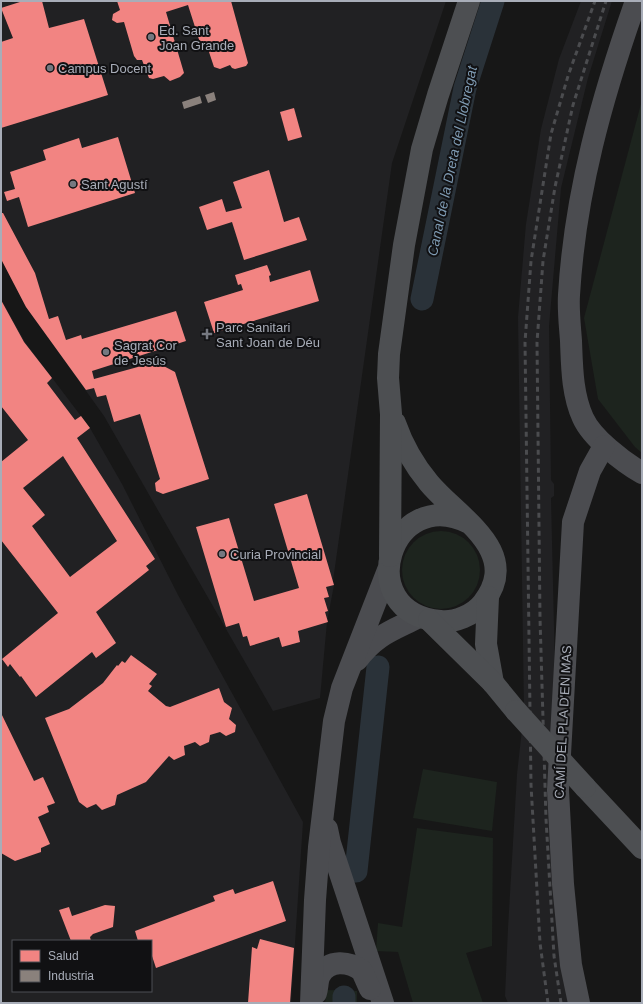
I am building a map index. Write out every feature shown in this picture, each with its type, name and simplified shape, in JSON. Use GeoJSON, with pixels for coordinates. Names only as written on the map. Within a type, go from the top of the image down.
{"type":"FeatureCollection","features":[{"type":"Feature","properties":{"kind":"main road"},"geometry":{"type":"LineString","coordinates":[[469,1],[422,149],[404,245],[389,354],[388,378],[391,414],[389,563],[392,588],[398,599],[411,612],[424,619],[493,683],[585,787],[642,848]]}},
{"type":"Feature","properties":{"kind":"main road"},"geometry":{"type":"LineString","coordinates":[[391,414],[401,440],[413,463],[430,484],[488,542],[494,557],[496,572],[488,597],[486,644],[493,683]]}},
{"type":"Feature","properties":{"kind":"main road"},"geometry":{"type":"LineString","coordinates":[[389,563],[398,539],[414,522],[428,517],[450,516],[469,523]]}},
{"type":"Feature","properties":{"kind":"main road"},"geometry":{"type":"LineString","coordinates":[[424,619],[450,621],[462,618],[482,605],[488,597]]}},
{"type":"Feature","properties":{"kind":"street"},"geometry":{"type":"LineString","coordinates":[[636,1],[612,69],[595,132],[579,204],[569,296],[573,379],[583,419],[604,446],[642,473]]}},
{"type":"Feature","properties":{"kind":"street","name":"CAMÍ DEL PLA D'EN MAS"},"geometry":{"type":"LineString","coordinates":[[579,1003],[571,965],[563,884],[558,790],[574,522],[590,471],[604,446]]}},
{"type":"Feature","properties":{"kind":"street"},"geometry":{"type":"LineString","coordinates":[[311,1001],[315,900],[334,721],[342,688],[389,563]]}},
{"type":"Feature","properties":{"kind":"street"},"geometry":{"type":"LineString","coordinates":[[350,669],[370,645],[387,632],[424,619]]}},
{"type":"Feature","properties":{"kind":"street"},"geometry":{"type":"LineString","coordinates":[[326,799],[330,843],[383,1003]]}},
{"type":"Feature","properties":{"kind":"street"},"geometry":{"type":"LineString","coordinates":[[315,900],[320,912],[321,942],[326,948],[338,951],[353,947],[359,934]]}},
{"type":"Feature","properties":{"kind":"street"},"geometry":{"type":"LineString","coordinates":[[311,1001],[315,996],[320,974],[334,964],[343,962],[362,970],[376,1003]]}},
{"type":"Feature","properties":{"kind":"shaded area","name":"Parc Sanitari Sant Joan de Déu"},"geometry":{"type":"Polygon","coordinates":[[[1,1],[446,1],[392,163],[333,581],[334,585],[327,622],[320,698],[273,711],[104,416],[26,307],[1,259],[1,1]]]}},
{"type":"Feature","properties":{"kind":"shaded area"},"geometry":{"type":"Polygon","coordinates":[[[581,1],[612,1],[588,78],[561,188],[549,326],[551,480],[554,484],[554,496],[551,498],[556,714],[570,1003],[508,1003],[505,996],[508,928],[517,774],[524,711],[518,317],[526,224],[541,129],[559,59],[581,1]]]}},
{"type":"Feature","properties":{"kind":"shaded area"},"geometry":{"type":"Polygon","coordinates":[[[642,100],[642,453],[635,447],[598,399],[584,318],[642,100]]]}},
{"type":"Feature","properties":{"kind":"shaded area"},"geometry":{"type":"Polygon","coordinates":[[[1,299],[25,342],[90,428],[122,484],[178,595],[303,822],[291,1003],[1,1003],[1,299]]]}},
{"type":"Feature","properties":{"kind":"shaded area"},"geometry":{"type":"Polygon","coordinates":[[[441,531],[456,534],[469,542],[477,555],[480,570],[477,585],[469,598],[456,606],[441,609],[426,606],[413,598],[405,585],[402,570],[405,555],[413,542],[426,534],[441,531]]]}},
{"type":"Feature","properties":{"kind":"shaded area"},"geometry":{"type":"Polygon","coordinates":[[[423,769],[497,782],[492,831],[413,818],[423,769]]]}},
{"type":"Feature","properties":{"kind":"shaded area"},"geometry":{"type":"Polygon","coordinates":[[[417,828],[493,838],[492,946],[466,953],[483,1003],[413,1003],[398,952],[376,951],[378,923],[402,927],[417,828]]]}},
{"type":"Feature","properties":{"kind":"shaded area"},"geometry":{"type":"Polygon","coordinates":[[[327,990],[357,991],[357,1003],[325,1003],[327,990]]]}},
{"type":"Feature","properties":{"kind":"building: Salud","name":"Campus Docent"},"geometry":{"type":"Polygon","coordinates":[[[23,1],[42,1],[49,28],[84,19],[108,95],[1,128],[1,42],[13,38],[1,8],[23,1]]]}},
{"type":"Feature","properties":{"kind":"building: Salud","name":"Ed. Sant Joan Grande"},"geometry":{"type":"Polygon","coordinates":[[[117,1],[231,1],[248,63],[246,66],[235,69],[230,65],[220,69],[214,67],[209,52],[202,49],[188,5],[166,12],[184,73],[180,77],[170,81],[164,76],[153,79],[149,78],[142,60],[137,60],[134,56],[124,22],[117,23],[112,20],[113,14],[120,10],[117,1]]]}},
{"type":"Feature","properties":{"kind":"building: Salud"},"geometry":{"type":"Polygon","coordinates":[[[294,108],[302,137],[288,141],[280,112],[294,108]]]}},
{"type":"Feature","properties":{"kind":"building: Salud","name":"Sant Agustí"},"geometry":{"type":"Polygon","coordinates":[[[118,137],[135,193],[28,227],[19,197],[7,201],[4,192],[15,189],[10,172],[46,160],[43,150],[79,138],[82,148],[118,137]]]}},
{"type":"Feature","properties":{"kind":"building: Salud"},"geometry":{"type":"Polygon","coordinates":[[[269,170],[284,222],[299,217],[307,240],[244,260],[232,222],[207,230],[199,207],[222,199],[226,212],[242,208],[233,182],[269,170]]]}},
{"type":"Feature","properties":{"kind":"building: Salud","name":"Sagrat Cor de Jesús"},"geometry":{"type":"Polygon","coordinates":[[[1,213],[3,213],[35,273],[49,319],[58,316],[66,340],[81,335],[82,339],[176,311],[186,341],[92,371],[94,379],[156,362],[175,372],[209,479],[163,494],[156,491],[155,483],[160,479],[140,414],[114,422],[106,395],[97,397],[94,388],[86,390],[26,307],[1,259],[1,213]]]}},
{"type":"Feature","properties":{"kind":"building: Salud"},"geometry":{"type":"Polygon","coordinates":[[[267,265],[271,275],[269,276],[270,282],[310,270],[319,301],[214,333],[204,302],[243,290],[241,284],[238,285],[235,275],[267,265]]]}},
{"type":"Feature","properties":{"kind":"building: Salud"},"geometry":{"type":"Polygon","coordinates":[[[1,300],[24,342],[52,378],[47,383],[75,420],[81,416],[90,428],[77,438],[155,559],[146,566],[149,570],[96,612],[116,643],[96,658],[92,652],[36,697],[21,676],[20,677],[10,664],[8,667],[2,659],[58,613],[1,540],[1,462],[28,440],[1,406],[1,300]],[[63,456],[23,488],[45,515],[32,526],[70,577],[117,541],[63,456]]]}},
{"type":"Feature","properties":{"kind":"building: Salud","name":"Curia Provincial"},"geometry":{"type":"Polygon","coordinates":[[[307,494],[334,585],[326,587],[329,597],[324,598],[328,611],[325,612],[328,622],[298,631],[300,642],[282,647],[279,637],[250,646],[247,636],[243,637],[239,623],[226,627],[196,527],[229,518],[254,601],[299,588],[274,504],[307,494]]]}},
{"type":"Feature","properties":{"kind":"building: Salud"},"geometry":{"type":"Polygon","coordinates":[[[131,655],[157,674],[149,684],[152,686],[148,691],[166,706],[170,707],[219,688],[224,702],[232,708],[229,719],[236,725],[235,732],[226,736],[220,732],[210,735],[209,742],[200,746],[195,742],[184,746],[185,755],[174,760],[169,756],[146,782],[117,795],[115,805],[102,810],[96,804],[87,808],[79,802],[45,718],[69,709],[103,683],[117,665],[118,666],[122,661],[125,663],[131,655]]]}},
{"type":"Feature","properties":{"kind":"building: Salud"},"geometry":{"type":"Polygon","coordinates":[[[1,713],[34,781],[43,777],[55,803],[47,806],[49,812],[38,817],[50,844],[41,848],[41,852],[15,861],[1,853],[1,713]]]}},
{"type":"Feature","properties":{"kind":"building: Salud"},"geometry":{"type":"Polygon","coordinates":[[[273,881],[286,921],[156,968],[152,956],[152,940],[138,940],[135,931],[215,901],[213,896],[233,889],[235,894],[273,881]]]}},
{"type":"Feature","properties":{"kind":"building: Salud"},"geometry":{"type":"Polygon","coordinates":[[[105,905],[115,906],[113,927],[93,934],[90,937],[91,940],[71,940],[59,910],[69,907],[72,916],[105,905]]]}},
{"type":"Feature","properties":{"kind":"building: Salud"},"geometry":{"type":"Polygon","coordinates":[[[260,939],[294,948],[290,1003],[248,1003],[252,947],[257,949],[260,939]]]}},
{"type":"Feature","properties":{"kind":"building: Industria"},"geometry":{"type":"Polygon","coordinates":[[[214,92],[216,100],[208,103],[205,95],[214,92]]]}},
{"type":"Feature","properties":{"kind":"building: Industria"},"geometry":{"type":"Polygon","coordinates":[[[200,96],[202,103],[184,109],[182,102],[200,96]]]}},
{"type":"Feature","properties":{"kind":"waterway","name":"Canal de la Dreta del Llobregat"},"geometry":{"type":"LineString","coordinates":[[422,299],[465,88],[493,1]]}},
{"type":"Feature","properties":{"kind":"waterway","name":"Canal de la Dreta del Llobregat"},"geometry":{"type":"LineString","coordinates":[[356,871],[378,667]]}},
{"type":"Feature","properties":{"kind":"waterway","name":"Canal de la Dreta del Llobregat"},"geometry":{"type":"LineString","coordinates":[[344,997],[344,1003]]}},
{"type":"Feature","properties":{"kind":"railway"},"geometry":{"type":"LineString","coordinates":[[548,1003],[540,943],[531,785],[525,342],[531,261],[551,134],[568,76],[595,1]]}},
{"type":"Feature","properties":{"kind":"railway"},"geometry":{"type":"LineString","coordinates":[[561,1003],[554,956],[546,819],[540,618],[537,342],[543,261],[555,187],[573,105],[606,1]]}},
{"type":"Feature","properties":{"kind":"place","name":"Ed. Sant Joan Grande"},"geometry":{"type":"Point","coordinates":[151,37]}},
{"type":"Feature","properties":{"kind":"place","name":"Campus Docent"},"geometry":{"type":"Point","coordinates":[50,68]}},
{"type":"Feature","properties":{"kind":"place","name":"Sant Agustí"},"geometry":{"type":"Point","coordinates":[73,184]}},
{"type":"Feature","properties":{"kind":"place","name":"Parc Sanitari Sant Joan de Déu"},"geometry":{"type":"Point","coordinates":[207,334]}},
{"type":"Feature","properties":{"kind":"place","name":"Sagrat Cor de Jesús"},"geometry":{"type":"Point","coordinates":[106,352]}},
{"type":"Feature","properties":{"kind":"place","name":"Curia Provincial"},"geometry":{"type":"Point","coordinates":[222,554]}}]}
